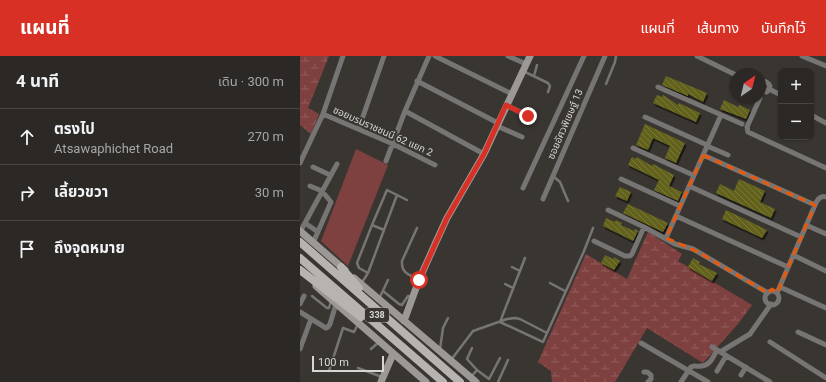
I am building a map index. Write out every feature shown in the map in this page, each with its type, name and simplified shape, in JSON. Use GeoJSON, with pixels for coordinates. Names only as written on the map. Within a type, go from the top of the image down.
{"type":"FeatureCollection","features":[{"type":"Feature","properties":{"kind":"main road"},"geometry":{"type":"LineString","coordinates":[[404,321],[419,280],[447,218],[484,154],[530,56]]}},
{"type":"Feature","properties":{"kind":"main road","name":"338"},"geometry":{"type":"LineString","coordinates":[[300,231],[473,380]]}},
{"type":"Feature","properties":{"kind":"main road","name":"338"},"geometry":{"type":"LineString","coordinates":[[300,242],[460,382]]}},
{"type":"Feature","properties":{"kind":"main road","name":"338"},"geometry":{"type":"LineString","coordinates":[[300,249],[454,382]]}},
{"type":"Feature","properties":{"kind":"main road","name":"338"},"geometry":{"type":"LineString","coordinates":[[300,258],[443,382]]}},
{"type":"Feature","properties":{"kind":"main road","name":"338"},"geometry":{"type":"LineString","coordinates":[[300,261],[440,382]]}},
{"type":"Feature","properties":{"kind":"main road"},"geometry":{"type":"LineString","coordinates":[[341,267],[378,310]]}},
{"type":"Feature","properties":{"kind":"main road"},"geometry":{"type":"LineString","coordinates":[[300,271],[375,329],[378,329]]}},
{"type":"Feature","properties":{"kind":"main road","name":"338"},"geometry":{"type":"LineString","coordinates":[[300,271],[426,382]]}},
{"type":"Feature","properties":{"kind":"main road"},"geometry":{"type":"LineString","coordinates":[[382,380],[393,354]]}},
{"type":"Feature","properties":{"kind":"street"},"geometry":{"type":"LineString","coordinates":[[300,163],[323,114],[344,56]]}},
{"type":"Feature","properties":{"kind":"street"},"geometry":{"type":"LineString","coordinates":[[359,128],[384,56]]}},
{"type":"Feature","properties":{"kind":"street"},"geometry":{"type":"LineString","coordinates":[[386,161],[417,81],[429,56]]}},
{"type":"Feature","properties":{"kind":"street"},"geometry":{"type":"LineString","coordinates":[[435,56],[512,94]]}},
{"type":"Feature","properties":{"kind":"street"},"geometry":{"type":"LineString","coordinates":[[508,56],[524,68]]}},
{"type":"Feature","properties":{"kind":"street"},"geometry":{"type":"LineString","coordinates":[[523,188],[584,56]]}},
{"type":"Feature","properties":{"kind":"street","name":"ซอยอัศวพิเชษฐ์ 13"},"geometry":{"type":"LineString","coordinates":[[543,199],[604,56]]}},
{"type":"Feature","properties":{"kind":"street"},"geometry":{"type":"LineString","coordinates":[[698,56],[730,72]]}},
{"type":"Feature","properties":{"kind":"street"},"geometry":{"type":"LineString","coordinates":[[802,56],[826,66]]}},
{"type":"Feature","properties":{"kind":"street"},"geometry":{"type":"LineString","coordinates":[[417,81],[522,137]]}},
{"type":"Feature","properties":{"kind":"street"},"geometry":{"type":"LineString","coordinates":[[766,82],[770,86],[766,92]]}},
{"type":"Feature","properties":{"kind":"street"},"geometry":{"type":"LineString","coordinates":[[658,86],[742,124]]}},
{"type":"Feature","properties":{"kind":"street"},"geometry":{"type":"LineString","coordinates":[[769,89],[778,94]]}},
{"type":"Feature","properties":{"kind":"street"},"geometry":{"type":"LineString","coordinates":[[757,104],[747,127],[748,132],[826,168]]}},
{"type":"Feature","properties":{"kind":"street"},"geometry":{"type":"LineString","coordinates":[[506,105],[528,116]]}},
{"type":"Feature","properties":{"kind":"street"},"geometry":{"type":"LineString","coordinates":[[405,111],[484,154]]}},
{"type":"Feature","properties":{"kind":"street","name":"ซอยบรมราชชนนี 62 แยก 2"},"geometry":{"type":"LineString","coordinates":[[323,114],[359,128],[435,165]]}},
{"type":"Feature","properties":{"kind":"street"},"geometry":{"type":"LineString","coordinates":[[666,238],[721,114]]}},
{"type":"Feature","properties":{"kind":"street"},"geometry":{"type":"LineString","coordinates":[[645,117],[728,155]]}},
{"type":"Feature","properties":{"kind":"street"},"geometry":{"type":"LineString","coordinates":[[814,117],[826,123]]}},
{"type":"Feature","properties":{"kind":"street"},"geometry":{"type":"LineString","coordinates":[[633,148],[693,175]]}},
{"type":"Feature","properties":{"kind":"street"},"geometry":{"type":"LineString","coordinates":[[703,155],[815,205]]}},
{"type":"Feature","properties":{"kind":"street"},"geometry":{"type":"LineString","coordinates":[[300,231],[337,164]]}},
{"type":"Feature","properties":{"kind":"street"},"geometry":{"type":"LineString","coordinates":[[313,167],[330,175]]}},
{"type":"Feature","properties":{"kind":"street"},"geometry":{"type":"LineString","coordinates":[[621,179],[680,206]]}},
{"type":"Feature","properties":{"kind":"street"},"geometry":{"type":"LineString","coordinates":[[310,186],[322,191],[331,202],[313,243]]}},
{"type":"Feature","properties":{"kind":"street"},"geometry":{"type":"LineString","coordinates":[[689,186],[801,236]]}},
{"type":"Feature","properties":{"kind":"street"},"geometry":{"type":"LineString","coordinates":[[681,382],[693,365],[707,365],[719,351],[750,334],[771,304],[775,304],[778,301],[779,297],[777,293],[815,205],[819,198],[822,196],[826,197]]}},
{"type":"Feature","properties":{"kind":"street"},"geometry":{"type":"LineString","coordinates":[[608,210],[666,238],[679,246],[698,252],[768,293],[773,291],[777,293]]}},
{"type":"Feature","properties":{"kind":"street"},"geometry":{"type":"LineString","coordinates":[[676,216],[788,267]]}},
{"type":"Feature","properties":{"kind":"street"},"geometry":{"type":"LineString","coordinates":[[305,223],[318,232]]}},
{"type":"Feature","properties":{"kind":"street"},"geometry":{"type":"LineString","coordinates":[[806,225],[826,234]]}},
{"type":"Feature","properties":{"kind":"street"},"geometry":{"type":"LineString","coordinates":[[594,241],[625,256],[630,256],[644,227]]}},
{"type":"Feature","properties":{"kind":"street"},"geometry":{"type":"LineString","coordinates":[[793,256],[826,270]]}},
{"type":"Feature","properties":{"kind":"street"},"geometry":{"type":"LineString","coordinates":[[780,287],[826,308]]}},
{"type":"Feature","properties":{"kind":"street"},"geometry":{"type":"LineString","coordinates":[[768,293],[766,300],[771,304]]}},
{"type":"Feature","properties":{"kind":"street"},"geometry":{"type":"LineString","coordinates":[[300,304],[304,296]]}},
{"type":"Feature","properties":{"kind":"street"},"geometry":{"type":"LineString","coordinates":[[300,312],[326,328],[328,326],[334,302]]}},
{"type":"Feature","properties":{"kind":"street"},"geometry":{"type":"LineString","coordinates":[[300,349],[311,319]]}},
{"type":"Feature","properties":{"kind":"street"},"geometry":{"type":"LineString","coordinates":[[798,332],[826,345]]}},
{"type":"Feature","properties":{"kind":"street"},"geometry":{"type":"LineString","coordinates":[[770,342],[826,378]]}},
{"type":"Feature","properties":{"kind":"street"},"geometry":{"type":"LineString","coordinates":[[641,343],[708,382]]}},
{"type":"Feature","properties":{"kind":"street"},"geometry":{"type":"LineString","coordinates":[[712,347],[770,382]]}},
{"type":"Feature","properties":{"kind":"street"},"geometry":{"type":"LineString","coordinates":[[717,371],[726,356]]}},
{"type":"Feature","properties":{"kind":"street"},"geometry":{"type":"LineString","coordinates":[[741,375],[746,367]]}},
{"type":"Feature","properties":{"kind":"street"},"geometry":{"type":"LineString","coordinates":[[644,372],[651,375],[652,381]]}},
{"type":"Feature","properties":{"kind":"lane"},"geometry":{"type":"LineString","coordinates":[[606,84],[616,56]]}},
{"type":"Feature","properties":{"kind":"lane"},"geometry":{"type":"LineString","coordinates":[[534,76],[537,65]]}},
{"type":"Feature","properties":{"kind":"lane"},"geometry":{"type":"LineString","coordinates":[[524,68],[534,76],[548,83],[550,86],[548,92]]}},
{"type":"Feature","properties":{"kind":"lane"},"geometry":{"type":"LineString","coordinates":[[552,176],[560,182],[568,201]]}},
{"type":"Feature","properties":{"kind":"lane"},"geometry":{"type":"LineString","coordinates":[[368,273],[359,268],[357,263],[385,191],[388,190],[407,200]]}},
{"type":"Feature","properties":{"kind":"lane"},"geometry":{"type":"LineString","coordinates":[[361,284],[368,273],[397,195]]}},
{"type":"Feature","properties":{"kind":"lane"},"geometry":{"type":"LineString","coordinates":[[372,225],[384,230]]}},
{"type":"Feature","properties":{"kind":"lane"},"geometry":{"type":"LineString","coordinates":[[417,228],[402,261],[402,266],[407,274],[419,280]]}},
{"type":"Feature","properties":{"kind":"lane"},"geometry":{"type":"LineString","coordinates":[[500,322],[543,342],[593,228]]}},
{"type":"Feature","properties":{"kind":"lane"},"geometry":{"type":"LineString","coordinates":[[500,322],[525,258]]}},
{"type":"Feature","properties":{"kind":"lane"},"geometry":{"type":"LineString","coordinates":[[512,267],[520,271]]}},
{"type":"Feature","properties":{"kind":"lane"},"geometry":{"type":"LineString","coordinates":[[379,300],[388,280]]}},
{"type":"Feature","properties":{"kind":"lane"},"geometry":{"type":"LineString","coordinates":[[550,283],[566,291]]}},
{"type":"Feature","properties":{"kind":"lane"},"geometry":{"type":"LineString","coordinates":[[505,284],[513,288]]}},
{"type":"Feature","properties":{"kind":"lane"},"geometry":{"type":"LineString","coordinates":[[383,291],[402,305],[408,296],[412,297]]}},
{"type":"Feature","properties":{"kind":"lane"},"geometry":{"type":"LineString","coordinates":[[312,296],[327,308],[329,308],[334,302]]}},
{"type":"Feature","properties":{"kind":"lane"},"geometry":{"type":"LineString","coordinates":[[440,351],[443,328],[448,318]]}},
{"type":"Feature","properties":{"kind":"lane"},"geometry":{"type":"LineString","coordinates":[[450,360],[473,331],[500,322],[515,318],[520,319],[547,332]]}},
{"type":"Feature","properties":{"kind":"lane"},"geometry":{"type":"LineString","coordinates":[[329,371],[343,328],[354,332],[358,323]]}},
{"type":"Feature","properties":{"kind":"lane"},"geometry":{"type":"LineString","coordinates":[[372,349],[379,341]]}},
{"type":"Feature","properties":{"kind":"lane"},"geometry":{"type":"LineString","coordinates":[[472,348],[467,359],[469,363],[489,379],[500,358]]}},
{"type":"Feature","properties":{"kind":"lane"},"geometry":{"type":"LineString","coordinates":[[498,382],[508,360]]}},
{"type":"Feature","properties":{"kind":"lane"},"geometry":{"type":"LineString","coordinates":[[358,368],[382,380]]}},
{"type":"Feature","properties":{"kind":"lane"},"geometry":{"type":"LineString","coordinates":[[473,380],[477,370]]}},
{"type":"Feature","properties":{"kind":"highlighted area"},"geometry":{"type":"Polygon","coordinates":[[[703,155],[815,205],[777,293],[772,289],[768,293],[698,252],[666,238],[703,155]]]}},
{"type":"Feature","properties":{"kind":"green space"},"geometry":{"type":"Polygon","coordinates":[[[300,56],[329,56],[308,108],[319,114],[311,134],[300,125],[300,56]]]}},
{"type":"Feature","properties":{"kind":"green space"},"geometry":{"type":"Polygon","coordinates":[[[356,149],[388,165],[348,266],[321,241],[356,149]]]}},
{"type":"Feature","properties":{"kind":"green space"},"geometry":{"type":"Polygon","coordinates":[[[648,232],[682,254],[678,261],[752,305],[738,324],[703,363],[647,328],[615,382],[552,382],[551,371],[538,362],[586,254],[627,279],[648,232]]]}},
{"type":"Feature","properties":{"kind":"building"},"geometry":{"type":"Polygon","coordinates":[[[666,76],[707,93],[703,102],[688,94],[688,96],[662,85],[666,76]]]}},
{"type":"Feature","properties":{"kind":"building"},"geometry":{"type":"Polygon","coordinates":[[[657,95],[662,97],[663,95],[678,105],[679,103],[700,113],[696,122],[653,103],[657,95]]]}},
{"type":"Feature","properties":{"kind":"building"},"geometry":{"type":"Polygon","coordinates":[[[724,100],[730,104],[738,107],[739,105],[750,110],[746,119],[720,109],[724,100]]]}},
{"type":"Feature","properties":{"kind":"building"},"geometry":{"type":"Polygon","coordinates":[[[645,124],[685,143],[676,163],[665,158],[670,146],[653,138],[648,150],[636,145],[645,124]]]}},
{"type":"Feature","properties":{"kind":"building"},"geometry":{"type":"Polygon","coordinates":[[[632,157],[636,159],[637,157],[652,166],[653,164],[674,175],[669,186],[682,192],[678,201],[654,190],[659,180],[628,165],[632,157]]]}},
{"type":"Feature","properties":{"kind":"building"},"geometry":{"type":"Polygon","coordinates":[[[739,179],[765,191],[760,202],[775,209],[771,218],[716,193],[720,184],[734,191],[739,179]]]}},
{"type":"Feature","properties":{"kind":"building"},"geometry":{"type":"Polygon","coordinates":[[[620,187],[631,192],[627,201],[615,196],[620,187]]]}},
{"type":"Feature","properties":{"kind":"building"},"geometry":{"type":"Polygon","coordinates":[[[628,204],[668,223],[663,232],[623,213],[628,204]]]}},
{"type":"Feature","properties":{"kind":"building"},"geometry":{"type":"Polygon","coordinates":[[[726,210],[767,230],[762,238],[722,219],[726,210]]]}},
{"type":"Feature","properties":{"kind":"building"},"geometry":{"type":"Polygon","coordinates":[[[606,218],[615,222],[616,220],[622,223],[621,225],[634,231],[635,229],[638,231],[633,241],[603,226],[606,218]]]}},
{"type":"Feature","properties":{"kind":"building"},"geometry":{"type":"Polygon","coordinates":[[[605,255],[613,259],[614,257],[620,261],[614,270],[601,263],[605,255]]]}},
{"type":"Feature","properties":{"kind":"building"},"geometry":{"type":"Polygon","coordinates":[[[693,258],[700,262],[699,264],[717,273],[712,281],[688,267],[693,258]]]}},
{"type":"Feature","properties":{"kind":"route"},"geometry":{"type":"LineString","coordinates":[[419,280],[447,218],[470,181],[506,105],[528,116]]}}]}
